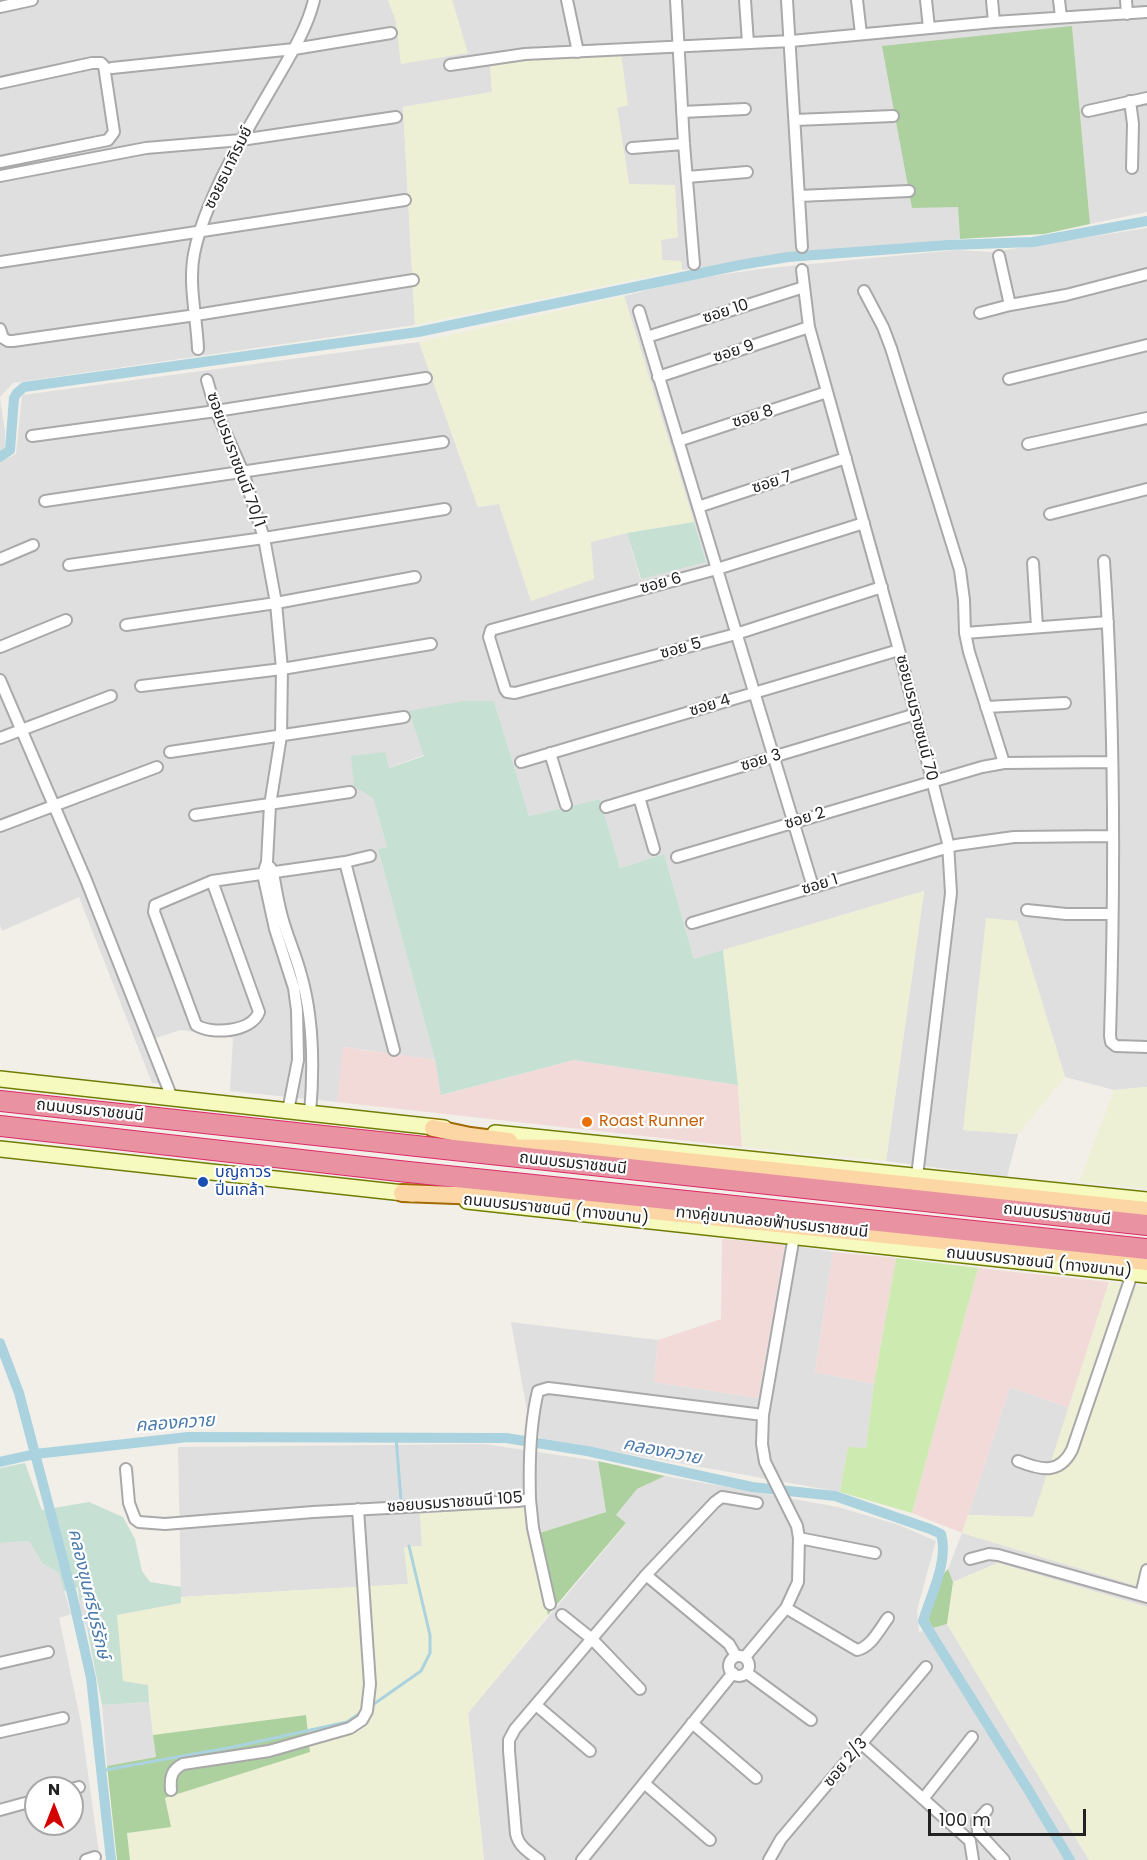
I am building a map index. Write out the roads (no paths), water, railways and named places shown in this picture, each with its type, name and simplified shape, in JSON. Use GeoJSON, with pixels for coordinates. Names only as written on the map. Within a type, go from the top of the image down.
{"type":"FeatureCollection","features":[{"type":"Feature","properties":{"kind":"highway","name":"ถนนบรมราชชนนี"},"geometry":{"type":"LineString","coordinates":[[0,1101],[1147,1225]]}},
{"type":"Feature","properties":{"kind":"highway","name":"ถนนบรมราชชนนี"},"geometry":{"type":"LineString","coordinates":[[0,1126],[399,1171],[1147,1249]]}},
{"type":"Feature","properties":{"kind":"main road"},"geometry":{"type":"LineString","coordinates":[[0,1078],[433,1128],[567,1139],[1147,1200]]}},
{"type":"Feature","properties":{"kind":"main road"},"geometry":{"type":"LineString","coordinates":[[433,1128],[470,1136],[565,1148],[1147,1210]]}},
{"type":"Feature","properties":{"kind":"main road"},"geometry":{"type":"LineString","coordinates":[[407,1146],[446,1144],[565,1148]]}},
{"type":"Feature","properties":{"kind":"main road","name":"ถนนบรมราชชนนี (ทางขนาน)"},"geometry":{"type":"LineString","coordinates":[[0,1149],[1139,1275]]}},
{"type":"Feature","properties":{"kind":"main road","name":"ทางคู่ขนานลอยฟ้าบรมราชชนนี"},"geometry":{"type":"LineString","coordinates":[[399,1171],[445,1184],[540,1199],[1147,1262]]}},
{"type":"Feature","properties":{"kind":"main road"},"geometry":{"type":"LineString","coordinates":[[402,1193],[540,1199]]}},
{"type":"Feature","properties":{"kind":"street"},"geometry":{"type":"LineString","coordinates":[[0,7],[32,0]]}},
{"type":"Feature","properties":{"kind":"street","name":"ซอยธนาภิรมย์"},"geometry":{"type":"LineString","coordinates":[[198,349],[192,272],[199,231],[241,140],[294,49],[314,0]]}},
{"type":"Feature","properties":{"kind":"street"},"geometry":{"type":"LineString","coordinates":[[567,0],[578,52]]}},
{"type":"Feature","properties":{"kind":"street"},"geometry":{"type":"LineString","coordinates":[[676,0],[684,144],[694,264]]}},
{"type":"Feature","properties":{"kind":"street"},"geometry":{"type":"LineString","coordinates":[[745,0],[747,44]]}},
{"type":"Feature","properties":{"kind":"street"},"geometry":{"type":"LineString","coordinates":[[787,0],[802,247]]}},
{"type":"Feature","properties":{"kind":"street"},"geometry":{"type":"LineString","coordinates":[[856,0],[861,34]]}},
{"type":"Feature","properties":{"kind":"street"},"geometry":{"type":"LineString","coordinates":[[926,0],[929,28]]}},
{"type":"Feature","properties":{"kind":"street"},"geometry":{"type":"LineString","coordinates":[[992,0],[994,22]]}},
{"type":"Feature","properties":{"kind":"street"},"geometry":{"type":"LineString","coordinates":[[1059,0],[1061,17]]}},
{"type":"Feature","properties":{"kind":"street"},"geometry":{"type":"LineString","coordinates":[[1125,0],[1126,14]]}},
{"type":"Feature","properties":{"kind":"street"},"geometry":{"type":"LineString","coordinates":[[450,65],[525,54],[747,44],[994,22],[1147,12]]}},
{"type":"Feature","properties":{"kind":"street"},"geometry":{"type":"LineString","coordinates":[[112,68],[294,49],[391,33]]}},
{"type":"Feature","properties":{"kind":"street"},"geometry":{"type":"LineString","coordinates":[[0,83],[101,63],[104,66],[114,132],[108,140],[0,162]]}},
{"type":"Feature","properties":{"kind":"street"},"geometry":{"type":"LineString","coordinates":[[1088,111],[1147,98]]}},
{"type":"Feature","properties":{"kind":"street"},"geometry":{"type":"LineString","coordinates":[[1130,101],[1133,136],[1132,168]]}},
{"type":"Feature","properties":{"kind":"street"},"geometry":{"type":"LineString","coordinates":[[682,112],[746,109]]}},
{"type":"Feature","properties":{"kind":"street"},"geometry":{"type":"LineString","coordinates":[[795,120],[893,116]]}},
{"type":"Feature","properties":{"kind":"street"},"geometry":{"type":"LineString","coordinates":[[0,176],[146,148],[241,140],[396,117]]}},
{"type":"Feature","properties":{"kind":"street"},"geometry":{"type":"LineString","coordinates":[[632,148],[684,144]]}},
{"type":"Feature","properties":{"kind":"street"},"geometry":{"type":"LineString","coordinates":[[687,177],[747,172]]}},
{"type":"Feature","properties":{"kind":"street"},"geometry":{"type":"LineString","coordinates":[[799,196],[909,191]]}},
{"type":"Feature","properties":{"kind":"street"},"geometry":{"type":"LineString","coordinates":[[0,262],[405,200]]}},
{"type":"Feature","properties":{"kind":"street"},"geometry":{"type":"LineString","coordinates":[[999,256],[1010,305]]}},
{"type":"Feature","properties":{"kind":"street","name":"ซอยบรมราชชนนี 70"},"geometry":{"type":"LineString","coordinates":[[802,270],[809,327],[899,650],[948,847],[951,876],[950,903],[917,1176]]}},
{"type":"Feature","properties":{"kind":"street"},"geometry":{"type":"LineString","coordinates":[[980,313],[1065,295],[1147,274]]}},
{"type":"Feature","properties":{"kind":"street"},"geometry":{"type":"LineString","coordinates":[[0,329],[3,338],[13,341],[196,315],[413,280]]}},
{"type":"Feature","properties":{"kind":"street","name":"ซอย 10"},"geometry":{"type":"LineString","coordinates":[[646,337],[804,287]]}},
{"type":"Feature","properties":{"kind":"street"},"geometry":{"type":"LineString","coordinates":[[864,291],[891,348],[960,570],[965,633],[969,652],[1004,763]]}},
{"type":"Feature","properties":{"kind":"street"},"geometry":{"type":"LineString","coordinates":[[639,311],[813,887]]}},
{"type":"Feature","properties":{"kind":"street","name":"ซอย 9"},"geometry":{"type":"LineString","coordinates":[[658,377],[809,327]]}},
{"type":"Feature","properties":{"kind":"street"},"geometry":{"type":"LineString","coordinates":[[1009,379],[1147,345]]}},
{"type":"Feature","properties":{"kind":"street"},"geometry":{"type":"LineString","coordinates":[[32,436],[216,411],[426,378]]}},
{"type":"Feature","properties":{"kind":"street","name":"ซอยบรมราชชนนี 70/1"},"geometry":{"type":"LineString","coordinates":[[207,380],[216,411],[243,472],[264,538],[276,603],[282,669],[281,736],[270,805],[268,873]]}},
{"type":"Feature","properties":{"kind":"street","name":"ซอย 8"},"geometry":{"type":"LineString","coordinates":[[678,441],[827,392]]}},
{"type":"Feature","properties":{"kind":"street"},"geometry":{"type":"LineString","coordinates":[[1028,444],[1147,418]]}},
{"type":"Feature","properties":{"kind":"street"},"geometry":{"type":"LineString","coordinates":[[45,501],[443,442]]}},
{"type":"Feature","properties":{"kind":"street","name":"ซอย 7"},"geometry":{"type":"LineString","coordinates":[[698,507],[846,458]]}},
{"type":"Feature","properties":{"kind":"street"},"geometry":{"type":"LineString","coordinates":[[1050,514],[1147,489]]}},
{"type":"Feature","properties":{"kind":"street"},"geometry":{"type":"LineString","coordinates":[[69,565],[264,538],[445,509]]}},
{"type":"Feature","properties":{"kind":"street","name":"ซอย 6"},"geometry":{"type":"LineString","coordinates":[[497,663],[489,637],[491,630],[717,569],[864,523]]}},
{"type":"Feature","properties":{"kind":"street"},"geometry":{"type":"LineString","coordinates":[[0,559],[33,545]]}},
{"type":"Feature","properties":{"kind":"street"},"geometry":{"type":"LineString","coordinates":[[1104,561],[1112,762],[1111,1042],[1116,1046],[1147,1047]]}},
{"type":"Feature","properties":{"kind":"street"},"geometry":{"type":"LineString","coordinates":[[1033,563],[1037,627]]}},
{"type":"Feature","properties":{"kind":"street"},"geometry":{"type":"LineString","coordinates":[[126,625],[276,603],[415,577]]}},
{"type":"Feature","properties":{"kind":"street","name":"ซอย 5"},"geometry":{"type":"LineString","coordinates":[[497,663],[505,689],[507,692],[515,693],[736,634],[882,587]]}},
{"type":"Feature","properties":{"kind":"street"},"geometry":{"type":"LineString","coordinates":[[0,647],[66,620]]}},
{"type":"Feature","properties":{"kind":"street"},"geometry":{"type":"LineString","coordinates":[[965,633],[1108,622]]}},
{"type":"Feature","properties":{"kind":"street"},"geometry":{"type":"LineString","coordinates":[[141,686],[282,669],[431,644]]}},
{"type":"Feature","properties":{"kind":"street","name":"ซอย 4"},"geometry":{"type":"LineString","coordinates":[[522,762],[899,650]]}},
{"type":"Feature","properties":{"kind":"street"},"geometry":{"type":"LineString","coordinates":[[0,680],[55,805],[172,1098]]}},
{"type":"Feature","properties":{"kind":"street"},"geometry":{"type":"LineString","coordinates":[[0,738],[111,696]]}},
{"type":"Feature","properties":{"kind":"street"},"geometry":{"type":"LineString","coordinates":[[986,707],[1065,703]]}},
{"type":"Feature","properties":{"kind":"street","name":"ซอย 3"},"geometry":{"type":"LineString","coordinates":[[606,807],[916,714]]}},
{"type":"Feature","properties":{"kind":"street"},"geometry":{"type":"LineString","coordinates":[[170,752],[404,717]]}},
{"type":"Feature","properties":{"kind":"street"},"geometry":{"type":"LineString","coordinates":[[550,753],[566,805]]}},
{"type":"Feature","properties":{"kind":"street","name":"ซอย 2"},"geometry":{"type":"LineString","coordinates":[[677,857],[932,781],[1004,763],[1112,762]]}},
{"type":"Feature","properties":{"kind":"street"},"geometry":{"type":"LineString","coordinates":[[0,826],[157,767]]}},
{"type":"Feature","properties":{"kind":"street"},"geometry":{"type":"LineString","coordinates":[[195,815],[350,792]]}},
{"type":"Feature","properties":{"kind":"street"},"geometry":{"type":"LineString","coordinates":[[639,797],[654,849]]}},
{"type":"Feature","properties":{"kind":"street","name":"ซอย 1"},"geometry":{"type":"LineString","coordinates":[[692,923],[948,847],[1014,837],[1112,836]]}},
{"type":"Feature","properties":{"kind":"street"},"geometry":{"type":"LineString","coordinates":[[212,881],[260,1012],[252,1022],[239,1029],[204,1029],[196,1025],[153,908],[158,902],[212,881],[345,862],[370,856]]}},
{"type":"Feature","properties":{"kind":"street"},"geometry":{"type":"LineString","coordinates":[[345,862],[394,1050]]}},
{"type":"Feature","properties":{"kind":"street"},"geometry":{"type":"LineString","coordinates":[[268,873],[275,929],[294,988],[299,1042],[296,1074],[288,1111]]}},
{"type":"Feature","properties":{"kind":"street"},"geometry":{"type":"LineString","coordinates":[[268,873],[301,975],[306,998],[312,1044],[313,1076],[310,1114]]}},
{"type":"Feature","properties":{"kind":"street"},"geometry":{"type":"LineString","coordinates":[[1027,910],[1065,914],[1111,914]]}},
{"type":"Feature","properties":{"kind":"street"},"geometry":{"type":"LineString","coordinates":[[296,1074],[313,1076]]}},
{"type":"Feature","properties":{"kind":"street"},"geometry":{"type":"LineString","coordinates":[[747,1673],[738,1676],[729,1667],[730,1663],[740,1657],[786,1608],[798,1582],[799,1538],[792,1515],[765,1462],[762,1444],[763,1415],[794,1236]]}},
{"type":"Feature","properties":{"kind":"street"},"geometry":{"type":"LineString","coordinates":[[1018,1461],[1035,1467],[1048,1468],[1060,1466],[1067,1459],[1139,1275]]}},
{"type":"Feature","properties":{"kind":"street","name":"ซอยบรมราชชนนี 105"},"geometry":{"type":"LineString","coordinates":[[126,1469],[129,1503],[135,1519],[139,1522],[165,1524],[530,1499],[529,1474],[538,1391],[548,1388],[763,1415]]}},
{"type":"Feature","properties":{"kind":"street"},"geometry":{"type":"LineString","coordinates":[[539,1860],[522,1848],[518,1841],[508,1751],[509,1740],[515,1729],[646,1575],[700,1517],[722,1497],[757,1503]]}},
{"type":"Feature","properties":{"kind":"street"},"geometry":{"type":"LineString","coordinates":[[530,1499],[532,1528],[550,1604]]}},
{"type":"Feature","properties":{"kind":"street"},"geometry":{"type":"LineString","coordinates":[[171,1790],[172,1773],[176,1767],[183,1764],[269,1751],[350,1728],[362,1720],[368,1707],[370,1684],[358,1509]]}},
{"type":"Feature","properties":{"kind":"street"},"geometry":{"type":"LineString","coordinates":[[799,1538],[875,1553]]}},
{"type":"Feature","properties":{"kind":"street"},"geometry":{"type":"LineString","coordinates":[[970,1559],[989,1554],[998,1555],[1144,1596],[1147,1570]]}},
{"type":"Feature","properties":{"kind":"street"},"geometry":{"type":"LineString","coordinates":[[646,1575],[729,1644],[749,1664],[747,1673]]}},
{"type":"Feature","properties":{"kind":"street"},"geometry":{"type":"LineString","coordinates":[[786,1608],[857,1650],[864,1648],[871,1641],[888,1618]]}},
{"type":"Feature","properties":{"kind":"street"},"geometry":{"type":"LineString","coordinates":[[562,1615],[592,1639],[640,1689]]}},
{"type":"Feature","properties":{"kind":"street"},"geometry":{"type":"LineString","coordinates":[[0,1663],[48,1652]]}},
{"type":"Feature","properties":{"kind":"street","name":"ซอย 2/3"},"geometry":{"type":"LineString","coordinates":[[769,1860],[781,1839],[926,1667]]}},
{"type":"Feature","properties":{"kind":"street"},"geometry":{"type":"LineString","coordinates":[[582,1860],[733,1673]]}},
{"type":"Feature","properties":{"kind":"street"},"geometry":{"type":"LineString","coordinates":[[747,1673],[811,1720]]}},
{"type":"Feature","properties":{"kind":"street"},"geometry":{"type":"LineString","coordinates":[[536,1705],[590,1751]]}},
{"type":"Feature","properties":{"kind":"street"},"geometry":{"type":"LineString","coordinates":[[0,1732],[63,1718]]}},
{"type":"Feature","properties":{"kind":"street"},"geometry":{"type":"LineString","coordinates":[[692,1723],[756,1778]]}},
{"type":"Feature","properties":{"kind":"street"},"geometry":{"type":"LineString","coordinates":[[923,1799],[972,1737]]}},
{"type":"Feature","properties":{"kind":"street"},"geometry":{"type":"LineString","coordinates":[[862,1744],[970,1841],[973,1860]]}},
{"type":"Feature","properties":{"kind":"street"},"geometry":{"type":"LineString","coordinates":[[645,1783],[710,1840]]}},
{"type":"Feature","properties":{"kind":"street"},"geometry":{"type":"LineString","coordinates":[[0,1810],[24,1803]]}},
{"type":"Feature","properties":{"kind":"street"},"geometry":{"type":"LineString","coordinates":[[987,1810],[978,1821],[978,1832],[1004,1860]]}},
{"type":"Feature","properties":{"kind":"waterway"},"geometry":{"type":"LineString","coordinates":[[0,457],[10,450],[14,398],[24,387],[418,332],[788,257],[948,245],[1033,242],[1147,221]]}},
{"type":"Feature","properties":{"kind":"waterway","name":"คลองขุนศรีบุรีรักษ์"},"geometry":{"type":"LineString","coordinates":[[0,1343],[19,1393],[72,1594],[91,1678],[111,1860]]}},
{"type":"Feature","properties":{"kind":"waterway","name":"คลองควาย"},"geometry":{"type":"LineString","coordinates":[[0,1462],[35,1454],[188,1437],[506,1438],[587,1451],[752,1487],[835,1496],[930,1529],[941,1534],[943,1555],[938,1578],[923,1621],[1070,1860]]}},
{"type":"Feature","properties":{"kind":"waterway"},"geometry":{"type":"LineString","coordinates":[[396,1437],[401,1500]]}},
{"type":"Feature","properties":{"kind":"waterway"},"geometry":{"type":"LineString","coordinates":[[371,1706],[421,1671],[430,1653],[430,1635],[409,1546]]}},
{"type":"Feature","properties":{"kind":"waterway"},"geometry":{"type":"LineString","coordinates":[[100,1771],[238,1746],[347,1722],[363,1711]]}},
{"type":"Feature","properties":{"kind":"place","name":"Roast Runner"},"geometry":{"type":"Point","coordinates":[587,1122]}},
{"type":"Feature","properties":{"kind":"place","name":"บุญถาวร ปิ่นเกล้า"},"geometry":{"type":"Point","coordinates":[203,1182]}}]}
